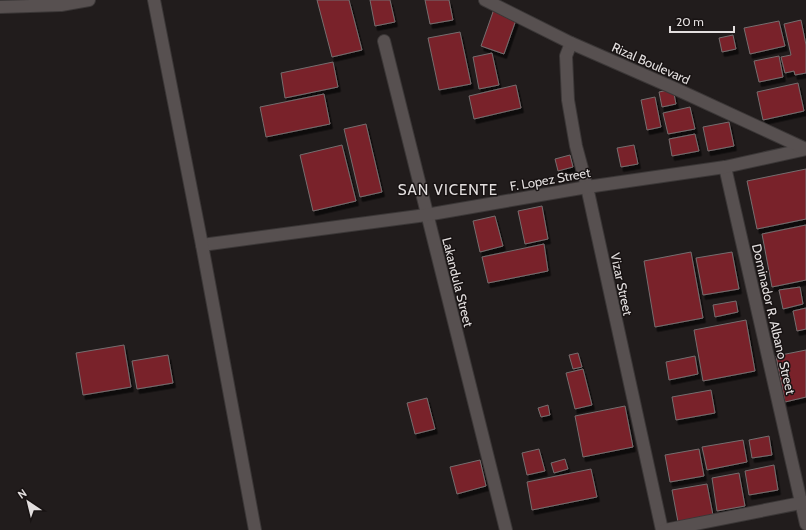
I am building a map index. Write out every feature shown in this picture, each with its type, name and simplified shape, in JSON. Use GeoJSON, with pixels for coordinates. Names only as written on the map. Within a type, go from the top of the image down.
{"type":"FeatureCollection","features":[{"type":"Feature","properties":{"kind":"street"},"geometry":{"type":"LineString","coordinates":[[0,7],[61,5],[90,0]]}},
{"type":"Feature","properties":{"kind":"street"},"geometry":{"type":"LineString","coordinates":[[154,0],[202,245],[255,530]]}},
{"type":"Feature","properties":{"kind":"street","name":"Rizal Boulevard"},"geometry":{"type":"LineString","coordinates":[[485,0],[570,43],[676,89],[806,149]]}},
{"type":"Feature","properties":{"kind":"street","name":"Lakandula Street"},"geometry":{"type":"LineString","coordinates":[[384,41],[426,215],[506,530]]}},
{"type":"Feature","properties":{"kind":"street","name":"Vizar Street"},"geometry":{"type":"LineString","coordinates":[[570,43],[566,56],[568,100],[576,146],[587,187],[663,530]]}},
{"type":"Feature","properties":{"kind":"street","name":"F. Lopez Street"},"geometry":{"type":"LineString","coordinates":[[202,245],[426,215],[587,187],[725,166],[806,149]]}},
{"type":"Feature","properties":{"kind":"street","name":"Dominador R. Albano Street"},"geometry":{"type":"LineString","coordinates":[[725,166],[804,503],[806,524]]}},
{"type":"Feature","properties":{"kind":"street"},"geometry":{"type":"LineString","coordinates":[[663,530],[804,503]]}},
{"type":"Feature","properties":{"kind":"building"},"geometry":{"type":"Polygon","coordinates":[[[317,0],[349,0],[362,50],[332,57],[317,0]]]}},
{"type":"Feature","properties":{"kind":"building"},"geometry":{"type":"Polygon","coordinates":[[[370,0],[390,0],[395,22],[375,26],[370,0]]]}},
{"type":"Feature","properties":{"kind":"building"},"geometry":{"type":"Polygon","coordinates":[[[425,0],[449,0],[453,20],[430,24],[425,0]]]}},
{"type":"Feature","properties":{"kind":"building"},"geometry":{"type":"Polygon","coordinates":[[[494,9],[517,17],[504,54],[481,46],[494,9]]]}},
{"type":"Feature","properties":{"kind":"building"},"geometry":{"type":"Polygon","coordinates":[[[801,20],[806,45],[806,73],[795,75],[794,71],[785,73],[781,57],[791,55],[784,24],[801,20]]]}},
{"type":"Feature","properties":{"kind":"building"},"geometry":{"type":"Polygon","coordinates":[[[779,21],[785,46],[750,54],[744,28],[779,21]]]}},
{"type":"Feature","properties":{"kind":"building"},"geometry":{"type":"Polygon","coordinates":[[[460,32],[471,84],[439,90],[428,38],[460,32]]]}},
{"type":"Feature","properties":{"kind":"building"},"geometry":{"type":"Polygon","coordinates":[[[733,35],[736,49],[722,52],[719,38],[733,35]]]}},
{"type":"Feature","properties":{"kind":"building"},"geometry":{"type":"Polygon","coordinates":[[[492,53],[499,85],[479,89],[473,57],[492,53]]]}},
{"type":"Feature","properties":{"kind":"building"},"geometry":{"type":"Polygon","coordinates":[[[779,56],[783,77],[759,82],[754,61],[779,56]]]}},
{"type":"Feature","properties":{"kind":"building"},"geometry":{"type":"Polygon","coordinates":[[[333,62],[338,87],[285,98],[281,73],[333,62]]]}},
{"type":"Feature","properties":{"kind":"building"},"geometry":{"type":"Polygon","coordinates":[[[798,83],[804,111],[763,120],[757,92],[798,83]]]}},
{"type":"Feature","properties":{"kind":"building"},"geometry":{"type":"Polygon","coordinates":[[[516,85],[521,108],[474,119],[469,96],[516,85]]]}},
{"type":"Feature","properties":{"kind":"building"},"geometry":{"type":"Polygon","coordinates":[[[673,89],[676,104],[662,107],[659,92],[673,89]]]}},
{"type":"Feature","properties":{"kind":"building"},"geometry":{"type":"Polygon","coordinates":[[[324,94],[330,124],[266,137],[260,107],[324,94]]]}},
{"type":"Feature","properties":{"kind":"building"},"geometry":{"type":"Polygon","coordinates":[[[655,97],[661,127],[647,130],[641,100],[655,97]]]}},
{"type":"Feature","properties":{"kind":"building"},"geometry":{"type":"Polygon","coordinates":[[[690,107],[695,129],[668,134],[663,113],[690,107]]]}},
{"type":"Feature","properties":{"kind":"building"},"geometry":{"type":"Polygon","coordinates":[[[729,122],[734,146],[708,151],[703,127],[729,122]]]}},
{"type":"Feature","properties":{"kind":"building"},"geometry":{"type":"Polygon","coordinates":[[[366,124],[382,192],[360,197],[344,129],[366,124]]]}},
{"type":"Feature","properties":{"kind":"building"},"geometry":{"type":"Polygon","coordinates":[[[695,134],[699,151],[672,156],[669,139],[695,134]]]}},
{"type":"Feature","properties":{"kind":"building"},"geometry":{"type":"Polygon","coordinates":[[[342,145],[356,201],[313,211],[300,155],[342,145]]]}},
{"type":"Feature","properties":{"kind":"building"},"geometry":{"type":"Polygon","coordinates":[[[634,145],[638,164],[621,167],[617,148],[634,145]]]}},
{"type":"Feature","properties":{"kind":"building"},"geometry":{"type":"Polygon","coordinates":[[[570,155],[573,167],[558,171],[555,159],[570,155]]]}},
{"type":"Feature","properties":{"kind":"building"},"geometry":{"type":"Polygon","coordinates":[[[806,169],[806,219],[757,229],[747,181],[806,169]]]}},
{"type":"Feature","properties":{"kind":"building"},"geometry":{"type":"Polygon","coordinates":[[[542,206],[548,239],[525,244],[518,211],[542,206]]]}},
{"type":"Feature","properties":{"kind":"building"},"geometry":{"type":"Polygon","coordinates":[[[495,216],[503,246],[480,252],[473,221],[495,216]]]}},
{"type":"Feature","properties":{"kind":"building"},"geometry":{"type":"Polygon","coordinates":[[[806,225],[806,280],[772,287],[762,234],[806,225]]]}},
{"type":"Feature","properties":{"kind":"building"},"geometry":{"type":"Polygon","coordinates":[[[544,244],[548,271],[488,283],[482,257],[544,244]]]}},
{"type":"Feature","properties":{"kind":"building"},"geometry":{"type":"Polygon","coordinates":[[[691,252],[703,318],[655,327],[644,261],[691,252]]]}},
{"type":"Feature","properties":{"kind":"building"},"geometry":{"type":"Polygon","coordinates":[[[732,252],[739,289],[703,295],[696,258],[732,252]]]}},
{"type":"Feature","properties":{"kind":"building"},"geometry":{"type":"Polygon","coordinates":[[[800,287],[803,304],[783,309],[779,290],[800,287]]]}},
{"type":"Feature","properties":{"kind":"building"},"geometry":{"type":"Polygon","coordinates":[[[736,301],[738,312],[715,317],[713,305],[736,301]]]}},
{"type":"Feature","properties":{"kind":"building"},"geometry":{"type":"Polygon","coordinates":[[[806,308],[806,329],[797,331],[793,311],[806,308]]]}},
{"type":"Feature","properties":{"kind":"building"},"geometry":{"type":"Polygon","coordinates":[[[746,320],[755,371],[703,381],[694,330],[746,320]]]}},
{"type":"Feature","properties":{"kind":"building"},"geometry":{"type":"Polygon","coordinates":[[[124,345],[131,387],[83,395],[76,353],[124,345]]]}},
{"type":"Feature","properties":{"kind":"building"},"geometry":{"type":"Polygon","coordinates":[[[806,350],[806,397],[785,402],[776,356],[806,350]]]}},
{"type":"Feature","properties":{"kind":"building"},"geometry":{"type":"Polygon","coordinates":[[[578,353],[582,367],[573,369],[569,355],[578,353]]]}},
{"type":"Feature","properties":{"kind":"building"},"geometry":{"type":"Polygon","coordinates":[[[168,355],[173,383],[137,389],[132,361],[168,355]]]}},
{"type":"Feature","properties":{"kind":"building"},"geometry":{"type":"Polygon","coordinates":[[[695,356],[698,374],[669,380],[666,362],[695,356]]]}},
{"type":"Feature","properties":{"kind":"building"},"geometry":{"type":"Polygon","coordinates":[[[583,369],[592,405],[575,409],[566,373],[583,369]]]}},
{"type":"Feature","properties":{"kind":"building"},"geometry":{"type":"Polygon","coordinates":[[[711,390],[715,413],[676,420],[672,397],[711,390]]]}},
{"type":"Feature","properties":{"kind":"building"},"geometry":{"type":"Polygon","coordinates":[[[427,398],[435,429],[415,434],[407,403],[427,398]]]}},
{"type":"Feature","properties":{"kind":"building"},"geometry":{"type":"Polygon","coordinates":[[[548,405],[550,415],[541,417],[538,408],[548,405]]]}},
{"type":"Feature","properties":{"kind":"building"},"geometry":{"type":"Polygon","coordinates":[[[625,406],[633,447],[583,457],[575,416],[625,406]]]}},
{"type":"Feature","properties":{"kind":"building"},"geometry":{"type":"Polygon","coordinates":[[[769,436],[772,455],[752,458],[749,440],[769,436]]]}},
{"type":"Feature","properties":{"kind":"building"},"geometry":{"type":"Polygon","coordinates":[[[743,440],[747,462],[707,470],[702,447],[743,440]]]}},
{"type":"Feature","properties":{"kind":"building"},"geometry":{"type":"Polygon","coordinates":[[[539,449],[545,471],[527,475],[522,453],[539,449]]]}},
{"type":"Feature","properties":{"kind":"building"},"geometry":{"type":"Polygon","coordinates":[[[699,449],[704,476],[670,482],[665,455],[699,449]]]}},
{"type":"Feature","properties":{"kind":"building"},"geometry":{"type":"Polygon","coordinates":[[[565,459],[568,469],[554,473],[551,463],[565,459]]]}},
{"type":"Feature","properties":{"kind":"building"},"geometry":{"type":"Polygon","coordinates":[[[480,460],[486,486],[457,494],[450,467],[480,460]]]}},
{"type":"Feature","properties":{"kind":"building"},"geometry":{"type":"Polygon","coordinates":[[[774,465],[778,490],[749,495],[745,471],[774,465]]]}},
{"type":"Feature","properties":{"kind":"building"},"geometry":{"type":"Polygon","coordinates":[[[591,469],[597,497],[532,510],[527,482],[591,469]]]}},
{"type":"Feature","properties":{"kind":"building"},"geometry":{"type":"Polygon","coordinates":[[[739,473],[745,506],[717,511],[712,478],[739,473]]]}},
{"type":"Feature","properties":{"kind":"building"},"geometry":{"type":"Polygon","coordinates":[[[707,484],[713,515],[678,522],[672,490],[707,484]]]}},
{"type":"Feature","properties":{"kind":"district","name":"SAN VICENTE"},"geometry":{"type":"Point","coordinates":[448,190]}}]}
